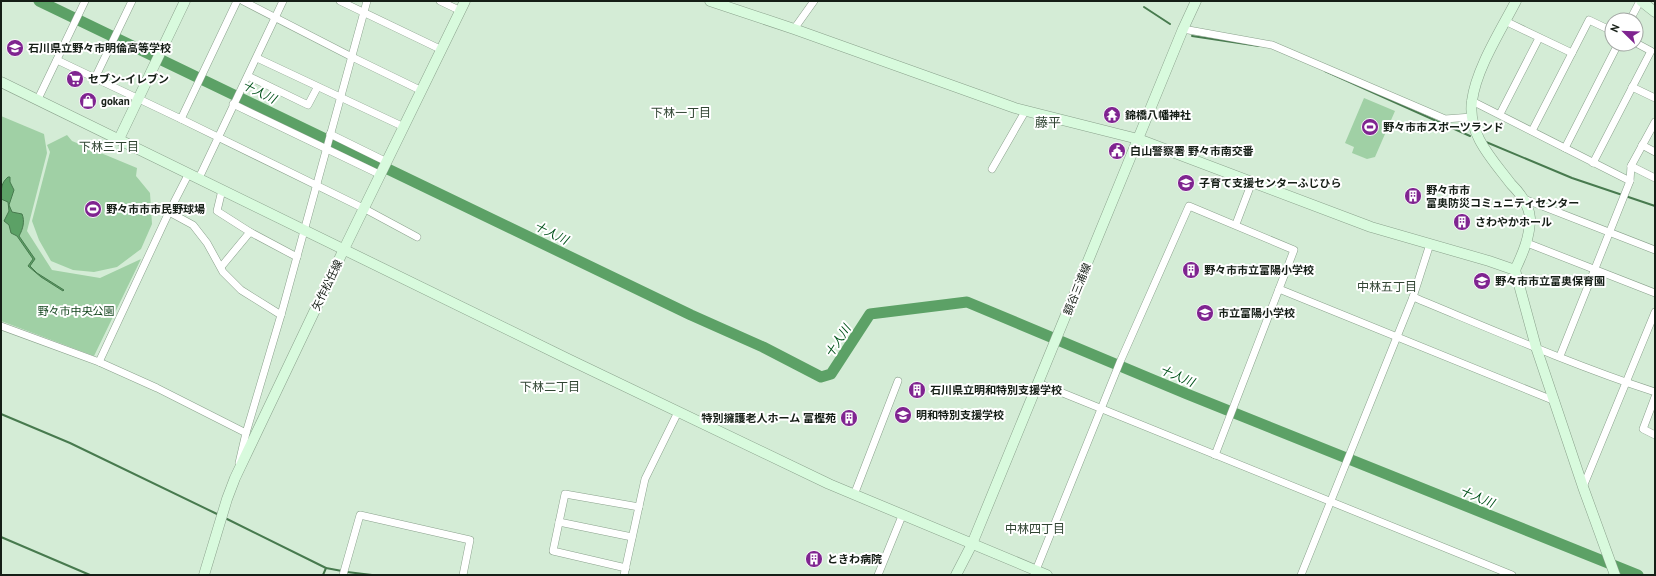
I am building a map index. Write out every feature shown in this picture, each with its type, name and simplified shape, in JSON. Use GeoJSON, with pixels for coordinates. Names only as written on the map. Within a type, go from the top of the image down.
{"type":"FeatureCollection","features":[{"type":"Feature","properties":{"kind":"street"},"geometry":{"type":"LineString","coordinates":[[38,99],[85,1]]}},
{"type":"Feature","properties":{"kind":"street"},"geometry":{"type":"LineString","coordinates":[[95,78],[132,1]]}},
{"type":"Feature","properties":{"kind":"street"},"geometry":{"type":"LineString","coordinates":[[119,139],[185,1]]}},
{"type":"Feature","properties":{"kind":"street"},"geometry":{"type":"LineString","coordinates":[[180,119],[237,1]]}},
{"type":"Feature","properties":{"kind":"street"},"geometry":{"type":"LineString","coordinates":[[243,1],[422,91]]}},
{"type":"Feature","properties":{"kind":"street"},"geometry":{"type":"LineString","coordinates":[[99,362],[169,212],[218,138],[283,1]]}},
{"type":"Feature","properties":{"kind":"street"},"geometry":{"type":"LineString","coordinates":[[340,1],[442,50]]}},
{"type":"Feature","properties":{"kind":"street"},"geometry":{"type":"LineString","coordinates":[[235,478],[246,433],[297,257],[350,56],[367,1]]}},
{"type":"Feature","properties":{"kind":"street"},"geometry":{"type":"LineString","coordinates":[[440,1],[461,11]]}},
{"type":"Feature","properties":{"kind":"street","name":"矢作松任線"},"geometry":{"type":"LineString","coordinates":[[205,575],[227,499],[235,478],[344,249],[365,209],[465,1]]}},
{"type":"Feature","properties":{"kind":"street"},"geometry":{"type":"LineString","coordinates":[[710,1],[794,29],[1015,108],[1138,139],[1371,227],[1515,270]]}},
{"type":"Feature","properties":{"kind":"street"},"geometry":{"type":"LineString","coordinates":[[794,29],[814,1]]}},
{"type":"Feature","properties":{"kind":"street","name":"額谷三浦線"},"geometry":{"type":"LineString","coordinates":[[956,575],[972,544],[1196,1]]}},
{"type":"Feature","properties":{"kind":"street"},"geometry":{"type":"LineString","coordinates":[[1516,1],[1480,72],[1472,101],[1472,117],[1477,136],[1484,149],[1524,199],[1530,217],[1527,243],[1515,270],[1536,347],[1583,487],[1615,573]]}},
{"type":"Feature","properties":{"kind":"street"},"geometry":{"type":"LineString","coordinates":[[1635,12],[1641,1],[1655,12]]}},
{"type":"Feature","properties":{"kind":"street"},"geometry":{"type":"LineString","coordinates":[[1532,131],[1589,20],[1604,27]]}},
{"type":"Feature","properties":{"kind":"street"},"geometry":{"type":"LineString","coordinates":[[1505,21],[1572,53]]}},
{"type":"Feature","properties":{"kind":"street"},"geometry":{"type":"LineString","coordinates":[[1183,30],[1272,45],[1445,119],[1472,117]]}},
{"type":"Feature","properties":{"kind":"street"},"geometry":{"type":"LineString","coordinates":[[1500,114],[1539,38]]}},
{"type":"Feature","properties":{"kind":"street"},"geometry":{"type":"LineString","coordinates":[[1594,162],[1651,51],[1644,47]]}},
{"type":"Feature","properties":{"kind":"street"},"geometry":{"type":"LineString","coordinates":[[1565,148],[1614,52]]}},
{"type":"Feature","properties":{"kind":"street"},"geometry":{"type":"LineString","coordinates":[[256,58],[317,88],[404,127]]}},
{"type":"Feature","properties":{"kind":"street"},"geometry":{"type":"LineString","coordinates":[[57,60],[365,209],[417,237]]}},
{"type":"Feature","properties":{"kind":"street"},"geometry":{"type":"LineString","coordinates":[[248,76],[308,105],[317,88]]}},
{"type":"Feature","properties":{"kind":"street"},"geometry":{"type":"LineString","coordinates":[[1,82],[678,412],[854,495],[972,544],[1035,573],[1047,575]]}},
{"type":"Feature","properties":{"kind":"street"},"geometry":{"type":"LineString","coordinates":[[1632,87],[1655,98]]}},
{"type":"Feature","properties":{"kind":"street"},"geometry":{"type":"LineString","coordinates":[[236,99],[384,168]]}},
{"type":"Feature","properties":{"kind":"street"},"geometry":{"type":"LineString","coordinates":[[1472,101],[1630,181]]}},
{"type":"Feature","properties":{"kind":"street"},"geometry":{"type":"LineString","coordinates":[[992,169],[1026,110]]}},
{"type":"Feature","properties":{"kind":"street"},"geometry":{"type":"LineString","coordinates":[[1560,356],[1625,195],[1630,181],[1631,166],[1655,122]]}},
{"type":"Feature","properties":{"kind":"street"},"geometry":{"type":"LineString","coordinates":[[328,141],[384,168]]}},
{"type":"Feature","properties":{"kind":"street"},"geometry":{"type":"LineString","coordinates":[[1642,145],[1655,152]]}},
{"type":"Feature","properties":{"kind":"street"},"geometry":{"type":"LineString","coordinates":[[1631,166],[1655,178]]}},
{"type":"Feature","properties":{"kind":"street"},"geometry":{"type":"LineString","coordinates":[[1236,224],[1252,182]]}},
{"type":"Feature","properties":{"kind":"street"},"geometry":{"type":"LineString","coordinates":[[222,190],[217,211],[250,232],[297,257]]}},
{"type":"Feature","properties":{"kind":"street"},"geometry":{"type":"LineString","coordinates":[[1524,199],[1655,250]]}},
{"type":"Feature","properties":{"kind":"street"},"geometry":{"type":"LineString","coordinates":[[1035,573],[1117,369],[1189,206],[1236,224],[1294,250],[1214,455]]}},
{"type":"Feature","properties":{"kind":"street"},"geometry":{"type":"LineString","coordinates":[[169,212],[193,225],[207,243],[223,272],[241,290],[281,315]]}},
{"type":"Feature","properties":{"kind":"street"},"geometry":{"type":"LineString","coordinates":[[220,267],[250,232]]}},
{"type":"Feature","properties":{"kind":"street"},"geometry":{"type":"LineString","coordinates":[[1527,243],[1655,293]]}},
{"type":"Feature","properties":{"kind":"street"},"geometry":{"type":"LineString","coordinates":[[1301,575],[1413,298],[1430,244]]}},
{"type":"Feature","properties":{"kind":"street"},"geometry":{"type":"LineString","coordinates":[[1279,289],[1555,401]]}},
{"type":"Feature","properties":{"kind":"street"},"geometry":{"type":"LineString","coordinates":[[1413,298],[1655,392]]}},
{"type":"Feature","properties":{"kind":"street"},"geometry":{"type":"LineString","coordinates":[[1583,487],[1655,312]]}},
{"type":"Feature","properties":{"kind":"street"},"geometry":{"type":"LineString","coordinates":[[1,326],[99,362],[157,388],[246,433]]}},
{"type":"Feature","properties":{"kind":"street"},"geometry":{"type":"LineString","coordinates":[[854,495],[898,381]]}},
{"type":"Feature","properties":{"kind":"street"},"geometry":{"type":"LineString","coordinates":[[1038,383],[1512,575]]}},
{"type":"Feature","properties":{"kind":"street"},"geometry":{"type":"LineString","coordinates":[[1655,397],[1643,429],[1655,434]]}},
{"type":"Feature","properties":{"kind":"street"},"geometry":{"type":"LineString","coordinates":[[638,507],[565,494],[553,551],[625,571],[645,479],[678,412]]}},
{"type":"Feature","properties":{"kind":"street"},"geometry":{"type":"LineString","coordinates":[[343,573],[360,515],[470,540],[463,575]]}},
{"type":"Feature","properties":{"kind":"street"},"geometry":{"type":"LineString","coordinates":[[878,575],[902,516]]}},
{"type":"Feature","properties":{"kind":"street"},"geometry":{"type":"LineString","coordinates":[[559,522],[632,537]]}},
{"type":"Feature","properties":{"kind":"green space","name":"野々市市スポーツランド"},"geometry":{"type":"Polygon","coordinates":[[[1364,98],[1395,111],[1375,157],[1367,159],[1352,153],[1354,147],[1345,143],[1364,98]]]}},
{"type":"Feature","properties":{"kind":"green space","name":"野々市中央公園"},"geometry":{"type":"Polygon","coordinates":[[[1,116],[44,134],[47,153],[27,231],[52,270],[100,278],[141,259],[94,356],[1,321],[1,116]]]}},
{"type":"Feature","properties":{"kind":"green space","name":"野々市市市民野球場"},"geometry":{"type":"Polygon","coordinates":[[[67,135],[72,141],[137,168],[136,176],[150,193],[152,224],[141,249],[117,267],[94,272],[73,270],[51,261],[39,240],[32,221],[50,152],[47,145],[67,135]]]}},
{"type":"Feature","properties":{"kind":"shaded area"},"geometry":{"type":"Polygon","coordinates":[[[8,177],[10,177],[10,182],[14,190],[9,205],[12,212],[22,214],[23,217],[22,231],[19,236],[35,259],[30,266],[37,273],[64,290],[63,291],[41,277],[28,266],[33,259],[17,236],[11,233],[9,225],[4,221],[9,211],[8,202],[1,199],[1,189],[8,177]]]}},
{"type":"Feature","properties":{"kind":"waterway","name":"十人川"},"geometry":{"type":"LineString","coordinates":[[39,1],[691,315],[763,347],[821,377],[831,374],[870,314],[967,302],[1187,394],[1638,575]]}},
{"type":"Feature","properties":{"kind":"waterway"},"geometry":{"type":"LineString","coordinates":[[1144,7],[1170,24]]}},
{"type":"Feature","properties":{"kind":"waterway"},"geometry":{"type":"LineString","coordinates":[[1192,36],[1259,46]]}},
{"type":"Feature","properties":{"kind":"waterway"},"geometry":{"type":"LineString","coordinates":[[1325,71],[1470,136]]}},
{"type":"Feature","properties":{"kind":"waterway"},"geometry":{"type":"LineString","coordinates":[[1486,142],[1572,178],[1655,206]]}},
{"type":"Feature","properties":{"kind":"waterway"},"geometry":{"type":"LineString","coordinates":[[1,414],[70,443],[217,514]]}},
{"type":"Feature","properties":{"kind":"waterway"},"geometry":{"type":"LineString","coordinates":[[225,518],[326,568],[342,571]]}},
{"type":"Feature","properties":{"kind":"waterway"},"geometry":{"type":"LineString","coordinates":[[1,537],[90,575]]}},
{"type":"Feature","properties":{"kind":"waterway"},"geometry":{"type":"LineString","coordinates":[[323,575],[326,568]]}},
{"type":"Feature","properties":{"kind":"waterway"},"geometry":{"type":"LineString","coordinates":[[347,572],[372,575]]}},
{"type":"Feature","properties":{"kind":"place","name":"石川県立野々市明倫高等学校"},"geometry":{"type":"Point","coordinates":[15,48]}},
{"type":"Feature","properties":{"kind":"place","name":"セブン-イレブン"},"geometry":{"type":"Point","coordinates":[75,79]}},
{"type":"Feature","properties":{"kind":"place","name":"gokan"},"geometry":{"type":"Point","coordinates":[88,101]}},
{"type":"Feature","properties":{"kind":"place","name":"錦橋八幡神社"},"geometry":{"type":"Point","coordinates":[1112,115]}},
{"type":"Feature","properties":{"kind":"place","name":"野々市市スポーツランド"},"geometry":{"type":"Point","coordinates":[1370,127]}},
{"type":"Feature","properties":{"kind":"place","name":"白山警察署 野々市南交番"},"geometry":{"type":"Point","coordinates":[1117,151]}},
{"type":"Feature","properties":{"kind":"place","name":"子育て支援センターふじひら"},"geometry":{"type":"Point","coordinates":[1186,183]}},
{"type":"Feature","properties":{"kind":"place","name":"野々市市 富奥防災コミュニティセンター"},"geometry":{"type":"Point","coordinates":[1413,196]}},
{"type":"Feature","properties":{"kind":"place","name":"野々市市市民野球場"},"geometry":{"type":"Point","coordinates":[93,209]}},
{"type":"Feature","properties":{"kind":"place","name":"さわやかホール"},"geometry":{"type":"Point","coordinates":[1462,222]}},
{"type":"Feature","properties":{"kind":"place","name":"野々市市立富陽小学校"},"geometry":{"type":"Point","coordinates":[1191,270]}},
{"type":"Feature","properties":{"kind":"place","name":"野々市市立富奥保育園"},"geometry":{"type":"Point","coordinates":[1482,281]}},
{"type":"Feature","properties":{"kind":"place","name":"市立富陽小学校"},"geometry":{"type":"Point","coordinates":[1205,313]}},
{"type":"Feature","properties":{"kind":"place","name":"石川県立明和特別支援学校"},"geometry":{"type":"Point","coordinates":[917,390]}},
{"type":"Feature","properties":{"kind":"place","name":"明和特別支援学校"},"geometry":{"type":"Point","coordinates":[903,415]}},
{"type":"Feature","properties":{"kind":"place","name":"特別擁護老人ホーム 富樫苑"},"geometry":{"type":"Point","coordinates":[849,418]}},
{"type":"Feature","properties":{"kind":"place","name":"ときわ病院"},"geometry":{"type":"Point","coordinates":[814,559]}},
{"type":"Feature","properties":{"kind":"district","name":"下林一丁目"},"geometry":{"type":"Point","coordinates":[681,113]}},
{"type":"Feature","properties":{"kind":"district","name":"藤平"},"geometry":{"type":"Point","coordinates":[1048,122]}},
{"type":"Feature","properties":{"kind":"district","name":"下林三丁目"},"geometry":{"type":"Point","coordinates":[109,147]}},
{"type":"Feature","properties":{"kind":"district","name":"中林五丁目"},"geometry":{"type":"Point","coordinates":[1387,287]}},
{"type":"Feature","properties":{"kind":"district","name":"下林二丁目"},"geometry":{"type":"Point","coordinates":[550,387]}},
{"type":"Feature","properties":{"kind":"district","name":"中林四丁目"},"geometry":{"type":"Point","coordinates":[1035,529]}}]}
